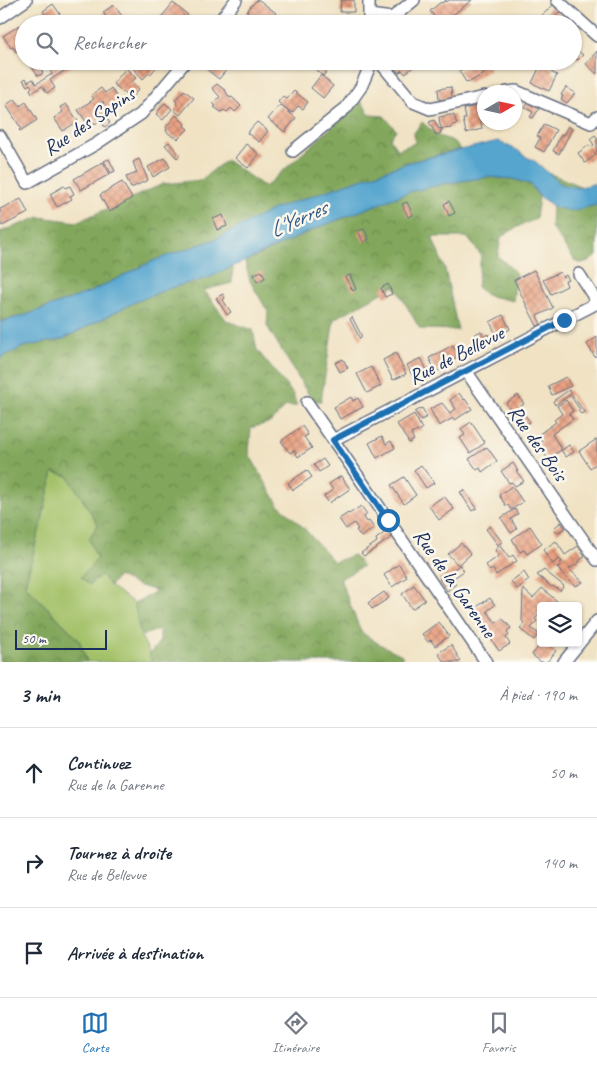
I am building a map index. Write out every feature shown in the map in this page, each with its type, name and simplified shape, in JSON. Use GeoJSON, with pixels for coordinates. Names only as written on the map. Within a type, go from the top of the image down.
{"type":"FeatureCollection","features":[{"type":"Feature","properties":{"kind":"street"},"geometry":{"type":"LineString","coordinates":[[0,18],[26,0]]}},
{"type":"Feature","properties":{"kind":"street"},"geometry":{"type":"LineString","coordinates":[[224,15],[236,0]]}},
{"type":"Feature","properties":{"kind":"street"},"geometry":{"type":"LineString","coordinates":[[369,0],[369,15]]}},
{"type":"Feature","properties":{"kind":"street"},"geometry":{"type":"LineString","coordinates":[[396,15],[414,0]]}},
{"type":"Feature","properties":{"kind":"street"},"geometry":{"type":"LineString","coordinates":[[557,0],[574,15]]}},
{"type":"Feature","properties":{"kind":"street"},"geometry":{"type":"LineString","coordinates":[[582,22],[597,36]]}},
{"type":"Feature","properties":{"kind":"street","name":"Rue des Sapins"},"geometry":{"type":"LineString","coordinates":[[0,136],[26,183],[96,144],[142,114],[179,70]]}},
{"type":"Feature","properties":{"kind":"street"},"geometry":{"type":"LineString","coordinates":[[293,150],[346,108],[361,87],[369,70]]}},
{"type":"Feature","properties":{"kind":"street"},"geometry":{"type":"LineString","coordinates":[[380,70],[414,102],[430,110],[477,100]]}},
{"type":"Feature","properties":{"kind":"street"},"geometry":{"type":"LineString","coordinates":[[522,93],[591,124],[597,117]]}},
{"type":"Feature","properties":{"kind":"street"},"geometry":{"type":"LineString","coordinates":[[579,274],[597,303]]}},
{"type":"Feature","properties":{"kind":"street","name":"Rue de Bellevue"},"geometry":{"type":"LineString","coordinates":[[333,440],[597,303]]}},
{"type":"Feature","properties":{"kind":"street","name":"Rue des Bois"},"geometry":{"type":"LineString","coordinates":[[466,371],[597,560]]}},
{"type":"Feature","properties":{"kind":"street","name":"Rue de la Garenne"},"geometry":{"type":"LineString","coordinates":[[307,402],[486,662]]}},
{"type":"Feature","properties":{"kind":"street"},"geometry":{"type":"LineString","coordinates":[[564,662],[597,621]]}},
{"type":"Feature","properties":{"kind":"green space"},"geometry":{"type":"Polygon","coordinates":[[[361,101],[370,115],[384,116],[396,130],[390,138],[397,150],[415,143],[414,133],[422,122],[438,136],[451,140],[461,149],[410,162],[274,209],[216,239],[155,260],[90,292],[26,315],[0,322],[0,232],[40,217],[77,222],[163,184],[201,180],[226,160],[265,187],[361,101]]]}},
{"type":"Feature","properties":{"kind":"green space"},"geometry":{"type":"Polygon","coordinates":[[[546,172],[597,193],[597,256],[582,263],[576,262],[551,227],[553,188],[546,172]]]}},
{"type":"Feature","properties":{"kind":"green space"},"geometry":{"type":"Polygon","coordinates":[[[488,177],[513,179],[530,184],[539,197],[536,219],[521,225],[501,237],[498,256],[516,273],[513,301],[486,295],[477,287],[481,255],[467,237],[432,237],[445,269],[458,330],[420,329],[395,286],[334,319],[321,401],[315,401],[310,397],[267,326],[268,312],[250,281],[245,262],[312,230],[409,192],[447,183],[488,177]]]}},
{"type":"Feature","properties":{"kind":"green space"},"geometry":{"type":"Polygon","coordinates":[[[233,267],[232,283],[204,290],[227,321],[253,330],[257,350],[293,394],[297,406],[286,406],[271,422],[251,428],[249,454],[278,504],[302,526],[334,562],[353,555],[363,566],[340,579],[361,632],[379,644],[402,655],[402,662],[152,662],[149,655],[160,641],[160,629],[141,636],[134,603],[157,591],[136,585],[118,576],[110,586],[101,575],[89,585],[81,577],[97,559],[89,539],[98,524],[68,476],[53,472],[25,585],[79,640],[87,662],[0,662],[0,358],[23,347],[63,339],[133,303],[167,289],[208,278],[233,267]]]}},
{"type":"Feature","properties":{"kind":"green space"},"geometry":{"type":"Polygon","coordinates":[[[52,472],[68,476],[98,524],[89,539],[98,559],[101,575],[110,586],[134,603],[141,636],[153,662],[87,662],[79,640],[25,585],[52,472]]]}},
{"type":"Feature","properties":{"kind":"water","name":"L'Yerres"},"geometry":{"type":"Polygon","coordinates":[[[498,141],[536,162],[561,184],[577,188],[597,183],[597,205],[570,211],[555,207],[540,197],[530,184],[513,179],[488,177],[447,183],[409,192],[312,230],[208,278],[167,289],[133,303],[63,339],[23,347],[0,358],[0,322],[26,315],[90,292],[155,260],[216,239],[274,209],[410,162],[498,141]]]}},
{"type":"Feature","properties":{"kind":"building"},"geometry":{"type":"Polygon","coordinates":[[[259,0],[276,13],[274,15],[247,15],[250,7],[259,0]]]}},
{"type":"Feature","properties":{"kind":"building"},"geometry":{"type":"Polygon","coordinates":[[[341,0],[354,0],[354,12],[340,12],[341,0]]]}},
{"type":"Feature","properties":{"kind":"building"},"geometry":{"type":"Polygon","coordinates":[[[446,0],[447,2],[449,0],[472,0],[453,15],[433,15],[430,11],[446,0]]]}},
{"type":"Feature","properties":{"kind":"building"},"geometry":{"type":"Polygon","coordinates":[[[173,3],[188,15],[163,15],[173,3]]]}},
{"type":"Feature","properties":{"kind":"building"},"geometry":{"type":"Polygon","coordinates":[[[53,4],[60,14],[45,15],[43,11],[53,4]]]}},
{"type":"Feature","properties":{"kind":"building"},"geometry":{"type":"Polygon","coordinates":[[[114,5],[121,15],[105,15],[103,12],[114,5]]]}},
{"type":"Feature","properties":{"kind":"building"},"geometry":{"type":"Polygon","coordinates":[[[553,5],[560,11],[556,15],[542,15],[553,5]]]}},
{"type":"Feature","properties":{"kind":"building"},"geometry":{"type":"Polygon","coordinates":[[[15,28],[15,50],[13,47],[11,48],[3,36],[15,28]]]}},
{"type":"Feature","properties":{"kind":"building"},"geometry":{"type":"Polygon","coordinates":[[[597,51],[597,74],[586,64],[597,51]]]}},
{"type":"Feature","properties":{"kind":"building"},"geometry":{"type":"Polygon","coordinates":[[[34,70],[41,70],[43,73],[38,76],[34,70]]]}},
{"type":"Feature","properties":{"kind":"building"},"geometry":{"type":"Polygon","coordinates":[[[50,70],[66,70],[50,80],[55,88],[47,93],[42,86],[32,93],[30,84],[27,86],[23,80],[26,78],[28,82],[33,79],[36,84],[52,74],[50,70]]]}},
{"type":"Feature","properties":{"kind":"building"},"geometry":{"type":"Polygon","coordinates":[[[124,70],[128,70],[136,78],[131,82],[139,89],[131,98],[113,84],[124,70]]]}},
{"type":"Feature","properties":{"kind":"building"},"geometry":{"type":"Polygon","coordinates":[[[135,70],[154,70],[150,75],[149,73],[143,79],[135,70]]]}},
{"type":"Feature","properties":{"kind":"building"},"geometry":{"type":"Polygon","coordinates":[[[207,70],[226,70],[219,79],[207,70]]]}},
{"type":"Feature","properties":{"kind":"building"},"geometry":{"type":"Polygon","coordinates":[[[316,70],[328,70],[323,76],[316,70]]]}},
{"type":"Feature","properties":{"kind":"building"},"geometry":{"type":"Polygon","coordinates":[[[461,70],[490,70],[468,83],[459,71],[461,70]]]}},
{"type":"Feature","properties":{"kind":"building"},"geometry":{"type":"Polygon","coordinates":[[[538,70],[552,70],[551,72],[557,75],[549,91],[532,83],[538,70]]]}},
{"type":"Feature","properties":{"kind":"building"},"geometry":{"type":"Polygon","coordinates":[[[321,75],[333,86],[323,98],[311,88],[321,75]]]}},
{"type":"Feature","properties":{"kind":"building"},"geometry":{"type":"Polygon","coordinates":[[[217,84],[226,91],[230,98],[232,97],[241,106],[235,112],[231,108],[227,112],[224,110],[221,112],[214,107],[216,106],[213,103],[220,97],[212,88],[217,84]]]}},
{"type":"Feature","properties":{"kind":"building"},"geometry":{"type":"Polygon","coordinates":[[[451,87],[452,98],[439,100],[438,89],[451,87]]]}},
{"type":"Feature","properties":{"kind":"building"},"geometry":{"type":"Polygon","coordinates":[[[566,87],[575,93],[567,103],[561,99],[563,96],[561,95],[566,87]]]}},
{"type":"Feature","properties":{"kind":"building"},"geometry":{"type":"Polygon","coordinates":[[[101,88],[105,93],[111,88],[121,107],[109,115],[102,104],[104,103],[103,101],[98,105],[110,123],[105,127],[100,120],[95,124],[92,120],[87,123],[78,110],[94,99],[91,95],[101,88]]]}},
{"type":"Feature","properties":{"kind":"building"},"geometry":{"type":"Polygon","coordinates":[[[184,90],[194,98],[180,115],[174,110],[178,105],[175,100],[184,90]]]}},
{"type":"Feature","properties":{"kind":"building"},"geometry":{"type":"Polygon","coordinates":[[[294,91],[308,102],[303,109],[298,106],[292,113],[278,102],[283,96],[287,99],[294,91]]]}},
{"type":"Feature","properties":{"kind":"building"},"geometry":{"type":"Polygon","coordinates":[[[15,99],[20,106],[26,102],[37,120],[20,131],[21,128],[6,105],[15,99]]]}},
{"type":"Feature","properties":{"kind":"building"},"geometry":{"type":"Polygon","coordinates":[[[165,103],[172,109],[163,120],[156,114],[165,103]]]}},
{"type":"Feature","properties":{"kind":"building"},"geometry":{"type":"Polygon","coordinates":[[[528,103],[539,109],[533,118],[530,117],[533,112],[525,108],[528,103]]]}},
{"type":"Feature","properties":{"kind":"building"},"geometry":{"type":"Polygon","coordinates":[[[66,104],[78,121],[63,131],[54,118],[63,112],[60,107],[66,104]]]}},
{"type":"Feature","properties":{"kind":"building"},"geometry":{"type":"Polygon","coordinates":[[[280,105],[296,118],[285,132],[268,119],[280,105]]]}},
{"type":"Feature","properties":{"kind":"building"},"geometry":{"type":"Polygon","coordinates":[[[477,106],[478,130],[466,133],[463,119],[466,119],[464,109],[477,106]]]}},
{"type":"Feature","properties":{"kind":"building"},"geometry":{"type":"Polygon","coordinates":[[[176,115],[188,129],[178,139],[166,131],[166,127],[176,115]]]}},
{"type":"Feature","properties":{"kind":"building"},"geometry":{"type":"Polygon","coordinates":[[[454,115],[457,124],[452,125],[452,128],[442,129],[439,117],[454,115]]]}},
{"type":"Feature","properties":{"kind":"building"},"geometry":{"type":"Polygon","coordinates":[[[434,120],[439,129],[441,128],[442,130],[440,131],[441,133],[436,135],[429,122],[434,120]]]}},
{"type":"Feature","properties":{"kind":"building"},"geometry":{"type":"Polygon","coordinates":[[[257,122],[268,131],[259,142],[247,133],[257,122]]]}},
{"type":"Feature","properties":{"kind":"building"},"geometry":{"type":"Polygon","coordinates":[[[544,124],[556,130],[544,152],[535,147],[540,138],[537,136],[544,124]]]}},
{"type":"Feature","properties":{"kind":"building"},"geometry":{"type":"Polygon","coordinates":[[[568,126],[572,129],[559,154],[553,151],[568,126]]]}},
{"type":"Feature","properties":{"kind":"building"},"geometry":{"type":"Polygon","coordinates":[[[595,135],[597,137],[596,155],[585,163],[578,153],[589,145],[591,147],[594,145],[590,139],[595,135]]]}},
{"type":"Feature","properties":{"kind":"building"},"geometry":{"type":"Polygon","coordinates":[[[169,142],[180,155],[177,158],[165,145],[169,142]]]}},
{"type":"Feature","properties":{"kind":"building"},"geometry":{"type":"Polygon","coordinates":[[[246,144],[259,154],[248,168],[235,158],[246,144]]]}},
{"type":"Feature","properties":{"kind":"building"},"geometry":{"type":"Polygon","coordinates":[[[165,158],[170,167],[153,177],[148,167],[165,158]]]}},
{"type":"Feature","properties":{"kind":"building"},"geometry":{"type":"Polygon","coordinates":[[[109,159],[115,171],[111,173],[104,161],[109,159]]]}},
{"type":"Feature","properties":{"kind":"building"},"geometry":{"type":"Polygon","coordinates":[[[139,159],[148,180],[131,188],[126,177],[137,173],[133,162],[139,159]]]}},
{"type":"Feature","properties":{"kind":"building"},"geometry":{"type":"Polygon","coordinates":[[[103,162],[110,174],[81,190],[74,179],[103,162]]]}},
{"type":"Feature","properties":{"kind":"building"},"geometry":{"type":"Polygon","coordinates":[[[122,182],[132,198],[109,212],[100,195],[122,182]]]}},
{"type":"Feature","properties":{"kind":"building"},"geometry":{"type":"Polygon","coordinates":[[[64,186],[65,188],[70,186],[74,194],[70,196],[72,199],[57,207],[50,194],[64,186]]]}},
{"type":"Feature","properties":{"kind":"building"},"geometry":{"type":"Polygon","coordinates":[[[21,199],[28,213],[2,226],[0,209],[21,199]]]}},
{"type":"Feature","properties":{"kind":"building"},"geometry":{"type":"Polygon","coordinates":[[[449,201],[455,213],[449,216],[444,204],[449,201]]]}},
{"type":"Feature","properties":{"kind":"building"},"geometry":{"type":"Polygon","coordinates":[[[407,202],[413,215],[408,217],[402,204],[407,202]]]}},
{"type":"Feature","properties":{"kind":"building"},"geometry":{"type":"Polygon","coordinates":[[[223,215],[227,226],[217,230],[213,219],[223,215]]]}},
{"type":"Feature","properties":{"kind":"building"},"geometry":{"type":"Polygon","coordinates":[[[364,229],[369,239],[363,242],[358,231],[364,229]]]}},
{"type":"Feature","properties":{"kind":"building"},"geometry":{"type":"Polygon","coordinates":[[[534,270],[553,308],[537,316],[541,324],[537,326],[514,280],[534,270]]]}},
{"type":"Feature","properties":{"kind":"building"},"geometry":{"type":"Polygon","coordinates":[[[262,271],[265,278],[257,282],[254,274],[262,271]]]}},
{"type":"Feature","properties":{"kind":"building"},"geometry":{"type":"Polygon","coordinates":[[[560,272],[563,277],[566,275],[569,280],[565,281],[567,286],[551,294],[543,280],[560,272]]]}},
{"type":"Feature","properties":{"kind":"building"},"geometry":{"type":"Polygon","coordinates":[[[350,275],[356,289],[353,291],[345,277],[350,275]]]}},
{"type":"Feature","properties":{"kind":"building"},"geometry":{"type":"Polygon","coordinates":[[[388,284],[392,294],[385,297],[381,288],[388,284]]]}},
{"type":"Feature","properties":{"kind":"building"},"geometry":{"type":"Polygon","coordinates":[[[223,294],[225,298],[223,300],[231,312],[227,315],[216,298],[223,294]]]}},
{"type":"Feature","properties":{"kind":"building"},"geometry":{"type":"Polygon","coordinates":[[[503,315],[510,329],[500,339],[490,322],[503,315]]]}},
{"type":"Feature","properties":{"kind":"building"},"geometry":{"type":"Polygon","coordinates":[[[352,317],[362,337],[360,339],[350,319],[352,317]]]}},
{"type":"Feature","properties":{"kind":"building"},"geometry":{"type":"Polygon","coordinates":[[[481,331],[484,336],[488,334],[492,342],[476,350],[472,343],[476,340],[474,335],[481,331]]]}},
{"type":"Feature","properties":{"kind":"building"},"geometry":{"type":"Polygon","coordinates":[[[597,337],[597,355],[595,357],[587,344],[597,337]]]}},
{"type":"Feature","properties":{"kind":"building"},"geometry":{"type":"Polygon","coordinates":[[[453,345],[459,356],[450,361],[451,364],[436,372],[429,358],[453,345]]]}},
{"type":"Feature","properties":{"kind":"building"},"geometry":{"type":"Polygon","coordinates":[[[396,353],[406,374],[393,380],[383,360],[396,353]]]}},
{"type":"Feature","properties":{"kind":"building"},"geometry":{"type":"Polygon","coordinates":[[[421,358],[429,374],[415,381],[407,365],[421,358]]]}},
{"type":"Feature","properties":{"kind":"building"},"geometry":{"type":"Polygon","coordinates":[[[343,359],[348,368],[340,372],[335,363],[343,359]]]}},
{"type":"Feature","properties":{"kind":"building"},"geometry":{"type":"Polygon","coordinates":[[[371,367],[381,386],[367,393],[357,374],[371,367]]]}},
{"type":"Feature","properties":{"kind":"building"},"geometry":{"type":"Polygon","coordinates":[[[566,377],[571,386],[552,395],[548,386],[566,377]]]}},
{"type":"Feature","properties":{"kind":"building"},"geometry":{"type":"Polygon","coordinates":[[[569,390],[584,412],[581,414],[570,395],[555,405],[553,401],[569,390]]]}},
{"type":"Feature","properties":{"kind":"building"},"geometry":{"type":"Polygon","coordinates":[[[459,393],[472,409],[455,420],[453,418],[439,426],[430,409],[442,403],[450,413],[456,409],[450,400],[459,393]]]}},
{"type":"Feature","properties":{"kind":"building"},"geometry":{"type":"Polygon","coordinates":[[[518,395],[524,404],[519,407],[530,422],[522,427],[506,403],[518,395]]]}},
{"type":"Feature","properties":{"kind":"building"},"geometry":{"type":"Polygon","coordinates":[[[351,397],[353,401],[358,398],[363,407],[340,419],[334,407],[351,397]]]}},
{"type":"Feature","properties":{"kind":"building"},"geometry":{"type":"Polygon","coordinates":[[[566,400],[573,411],[569,414],[573,419],[552,434],[562,450],[569,445],[574,452],[566,457],[561,450],[548,459],[538,444],[542,441],[538,435],[556,422],[554,420],[562,414],[557,406],[566,400]]]}},
{"type":"Feature","properties":{"kind":"building"},"geometry":{"type":"Polygon","coordinates":[[[422,408],[427,417],[421,420],[415,412],[422,408]]]}},
{"type":"Feature","properties":{"kind":"building"},"geometry":{"type":"Polygon","coordinates":[[[414,414],[422,429],[411,434],[414,440],[409,443],[397,424],[414,414]]]}},
{"type":"Feature","properties":{"kind":"building"},"geometry":{"type":"Polygon","coordinates":[[[471,422],[485,443],[470,453],[460,438],[465,435],[461,429],[471,422]]]}},
{"type":"Feature","properties":{"kind":"building"},"geometry":{"type":"Polygon","coordinates":[[[302,426],[308,435],[304,437],[312,448],[298,457],[294,450],[290,453],[281,441],[302,426]]]}},
{"type":"Feature","properties":{"kind":"building"},"geometry":{"type":"Polygon","coordinates":[[[382,436],[386,444],[391,441],[395,448],[377,458],[369,443],[382,436]]]}},
{"type":"Feature","properties":{"kind":"building"},"geometry":{"type":"Polygon","coordinates":[[[597,439],[597,463],[590,468],[579,451],[597,439]]]}},
{"type":"Feature","properties":{"kind":"building"},"geometry":{"type":"Polygon","coordinates":[[[487,447],[497,461],[482,472],[480,468],[477,470],[469,459],[487,447]]]}},
{"type":"Feature","properties":{"kind":"building"},"geometry":{"type":"Polygon","coordinates":[[[323,459],[328,466],[319,472],[314,465],[323,459]]]}},
{"type":"Feature","properties":{"kind":"building"},"geometry":{"type":"Polygon","coordinates":[[[513,463],[518,471],[516,471],[524,481],[515,486],[512,482],[509,483],[501,471],[513,463]]]}},
{"type":"Feature","properties":{"kind":"building"},"geometry":{"type":"Polygon","coordinates":[[[421,465],[434,483],[426,488],[414,470],[421,465]]]}},
{"type":"Feature","properties":{"kind":"building"},"geometry":{"type":"Polygon","coordinates":[[[307,470],[312,477],[293,490],[288,483],[307,470]]]}},
{"type":"Feature","properties":{"kind":"building"},"geometry":{"type":"Polygon","coordinates":[[[341,476],[350,489],[329,503],[324,496],[333,490],[329,484],[341,476]]]}},
{"type":"Feature","properties":{"kind":"building"},"geometry":{"type":"Polygon","coordinates":[[[404,477],[416,495],[404,504],[391,485],[404,477]]]}},
{"type":"Feature","properties":{"kind":"building"},"geometry":{"type":"Polygon","coordinates":[[[512,486],[523,502],[511,510],[499,495],[512,486]]]}},
{"type":"Feature","properties":{"kind":"building"},"geometry":{"type":"Polygon","coordinates":[[[464,490],[477,508],[472,511],[460,492],[464,490]]]}},
{"type":"Feature","properties":{"kind":"building"},"geometry":{"type":"Polygon","coordinates":[[[444,496],[454,509],[439,520],[429,506],[444,496]]]}},
{"type":"Feature","properties":{"kind":"building"},"geometry":{"type":"Polygon","coordinates":[[[361,506],[367,514],[364,517],[374,528],[361,537],[354,523],[346,529],[339,519],[361,506]]]}},
{"type":"Feature","properties":{"kind":"building"},"geometry":{"type":"Polygon","coordinates":[[[515,509],[518,514],[511,519],[517,529],[511,533],[501,518],[515,509]]]}},
{"type":"Feature","properties":{"kind":"building"},"geometry":{"type":"Polygon","coordinates":[[[561,522],[565,528],[557,533],[554,528],[561,522]]]}},
{"type":"Feature","properties":{"kind":"building"},"geometry":{"type":"Polygon","coordinates":[[[490,526],[502,542],[498,545],[486,529],[490,526]]]}},
{"type":"Feature","properties":{"kind":"building"},"geometry":{"type":"Polygon","coordinates":[[[530,526],[542,544],[527,554],[524,550],[520,552],[512,539],[530,526]]]}},
{"type":"Feature","properties":{"kind":"building"},"geometry":{"type":"Polygon","coordinates":[[[387,531],[392,537],[364,556],[361,553],[377,542],[376,539],[387,531]]]}},
{"type":"Feature","properties":{"kind":"building"},"geometry":{"type":"Polygon","coordinates":[[[556,541],[565,555],[578,546],[585,557],[569,569],[583,582],[576,586],[557,567],[562,562],[559,559],[553,564],[543,550],[556,541]]]}},
{"type":"Feature","properties":{"kind":"building"},"geometry":{"type":"Polygon","coordinates":[[[461,543],[471,554],[458,565],[448,554],[461,543]]]}},
{"type":"Feature","properties":{"kind":"building"},"geometry":{"type":"Polygon","coordinates":[[[500,546],[509,558],[513,555],[517,561],[496,575],[493,569],[490,571],[486,565],[499,556],[495,550],[500,546]]]}},
{"type":"Feature","properties":{"kind":"building"},"geometry":{"type":"Polygon","coordinates":[[[399,564],[407,577],[392,587],[384,575],[399,564]]]}},
{"type":"Feature","properties":{"kind":"building"},"geometry":{"type":"Polygon","coordinates":[[[460,565],[464,571],[452,579],[456,584],[447,591],[439,579],[460,565]]]}},
{"type":"Feature","properties":{"kind":"building"},"geometry":{"type":"Polygon","coordinates":[[[544,570],[564,586],[560,591],[537,575],[544,570]]]}},
{"type":"Feature","properties":{"kind":"building"},"geometry":{"type":"Polygon","coordinates":[[[524,572],[529,580],[517,589],[511,581],[524,572]]]}},
{"type":"Feature","properties":{"kind":"building"},"geometry":{"type":"Polygon","coordinates":[[[414,585],[425,600],[412,609],[402,594],[414,585]]]}},
{"type":"Feature","properties":{"kind":"building"},"geometry":{"type":"Polygon","coordinates":[[[542,588],[558,602],[537,602],[537,617],[535,619],[537,621],[531,628],[537,632],[534,640],[520,629],[524,623],[522,621],[523,589],[533,598],[542,588]]]}},
{"type":"Feature","properties":{"kind":"building"},"geometry":{"type":"Polygon","coordinates":[[[384,592],[389,598],[372,609],[368,603],[384,592]]]}},
{"type":"Feature","properties":{"kind":"building"},"geometry":{"type":"Polygon","coordinates":[[[490,598],[495,605],[487,611],[496,623],[502,619],[511,628],[507,631],[509,635],[506,638],[510,644],[499,651],[472,610],[490,598]]]}},
{"type":"Feature","properties":{"kind":"building"},"geometry":{"type":"Polygon","coordinates":[[[439,622],[449,636],[435,646],[431,640],[428,642],[422,634],[439,622]]]}},
{"type":"Feature","properties":{"kind":"building"},"geometry":{"type":"Polygon","coordinates":[[[451,645],[461,661],[444,662],[438,653],[451,645]]]}},
{"type":"Feature","properties":{"kind":"building"},"geometry":{"type":"Polygon","coordinates":[[[538,647],[552,647],[556,651],[547,662],[541,662],[532,655],[538,647]]]}},
{"type":"Feature","properties":{"kind":"route"},"geometry":{"type":"LineString","coordinates":[[388,520],[333,440],[564,320]]}}]}
